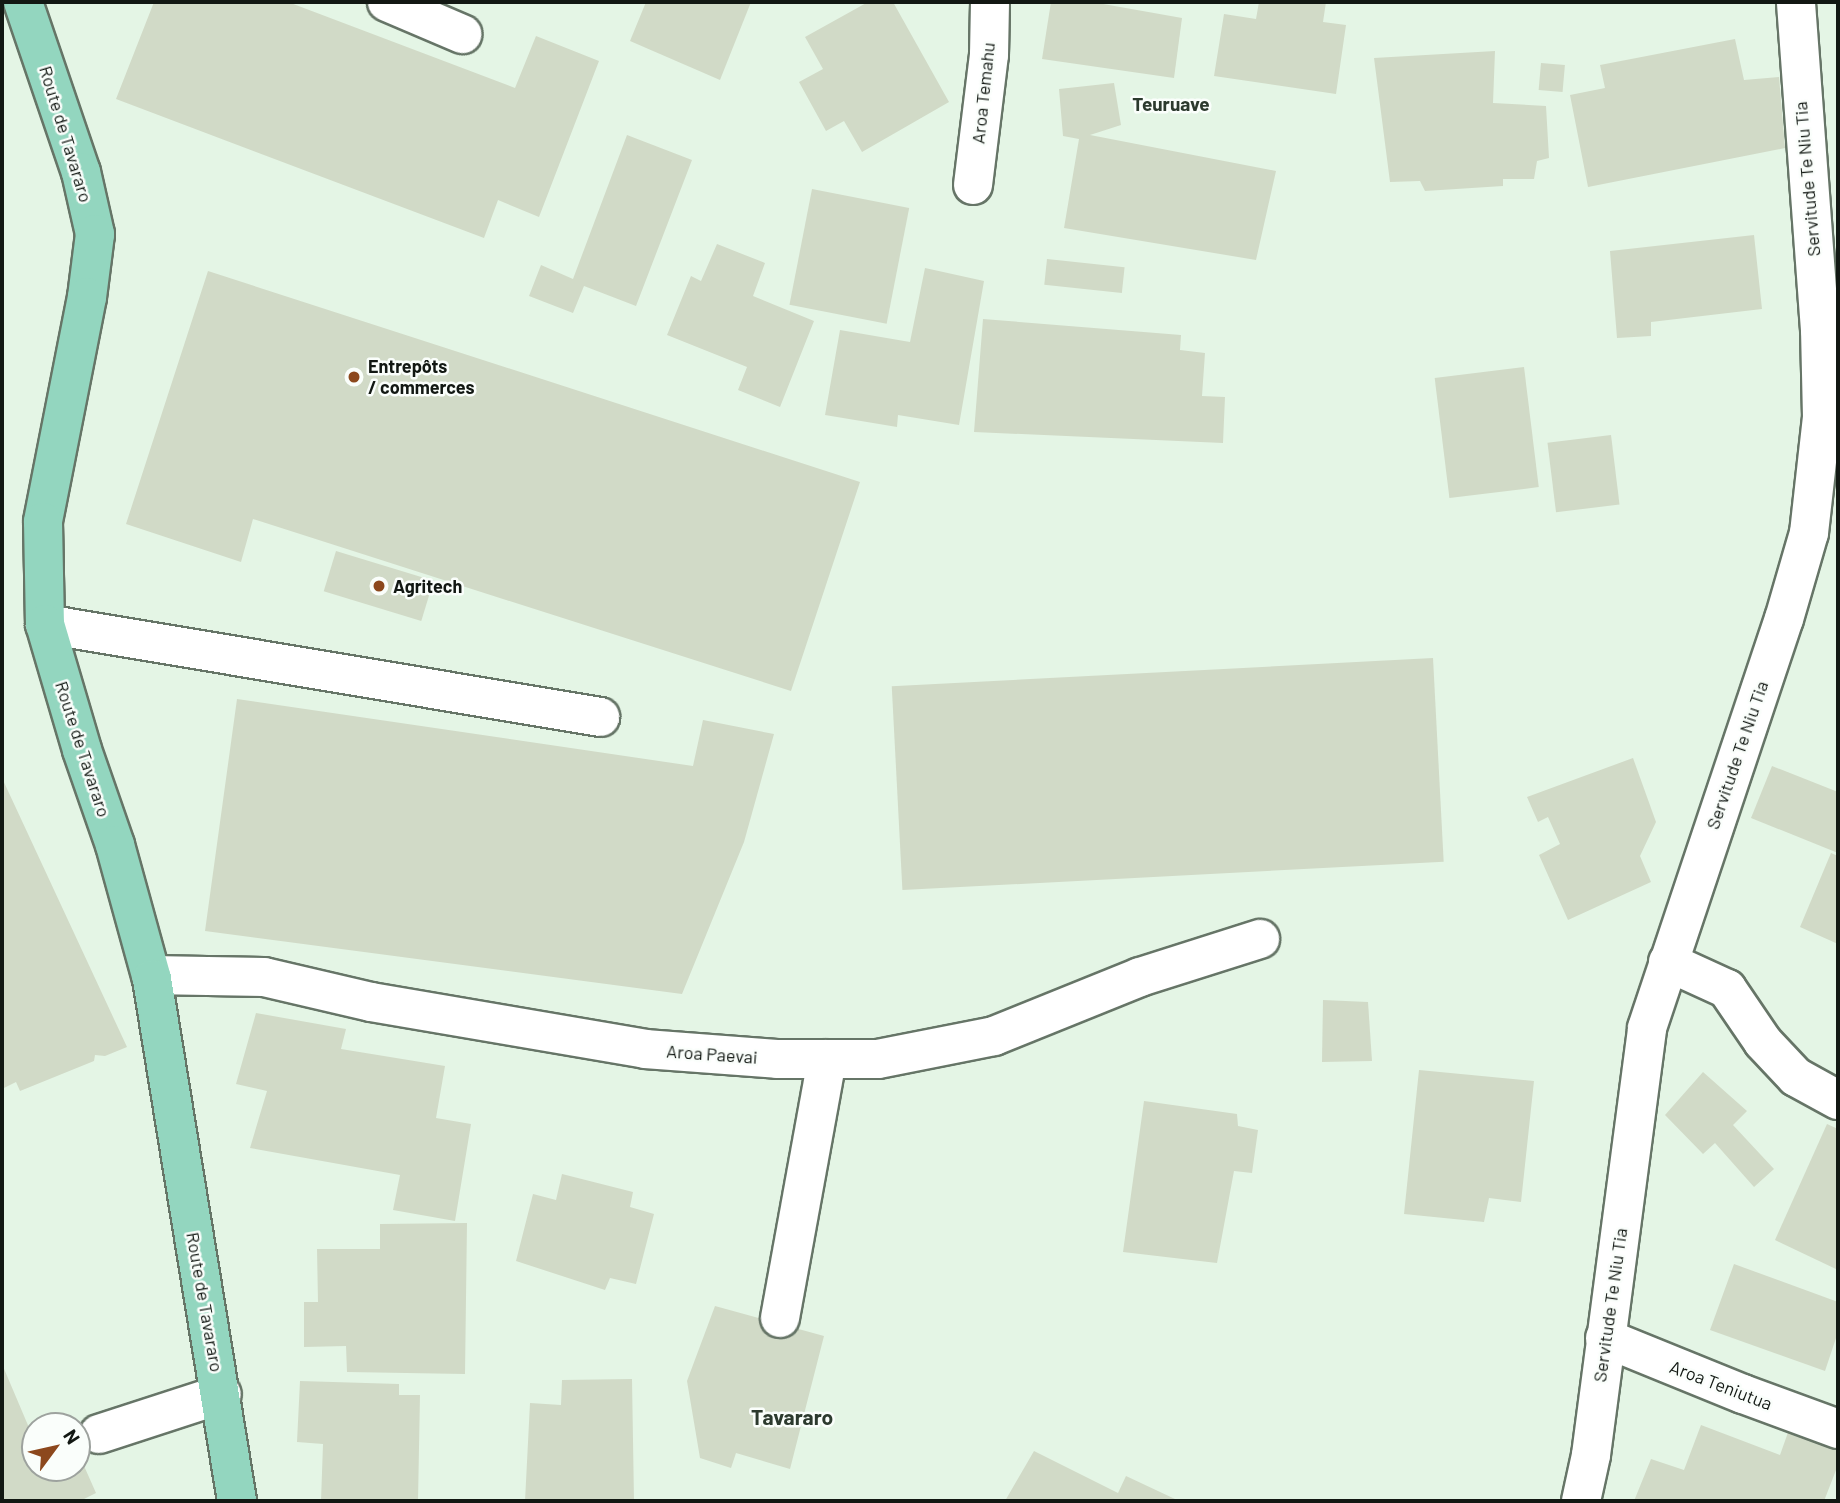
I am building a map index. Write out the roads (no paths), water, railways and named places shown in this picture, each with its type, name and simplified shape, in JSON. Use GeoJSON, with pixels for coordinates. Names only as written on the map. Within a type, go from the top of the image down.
{"type":"FeatureCollection","features":[{"type":"Feature","properties":{"kind":"main road","name":"Route de Tavararo"},"geometry":{"type":"LineString","coordinates":[[23,2],[81,172],[95,234],[85,310],[43,522],[45,624],[82,750],[115,845],[151,975],[222,1394],[237,1501]]}},
{"type":"Feature","properties":{"kind":"street"},"geometry":{"type":"LineString","coordinates":[[387,2],[462,34]]}},
{"type":"Feature","properties":{"kind":"street","name":"Aroa Temahu"},"geometry":{"type":"LineString","coordinates":[[973,185],[989,55],[990,2]]}},
{"type":"Feature","properties":{"kind":"street","name":"Servitude Te Niu Tia"},"geometry":{"type":"LineString","coordinates":[[1581,1501],[1591,1455],[1647,1028],[1784,619],[1824,533],[1820,343],[1796,2]]}},
{"type":"Feature","properties":{"kind":"street"},"geometry":{"type":"LineString","coordinates":[[45,624],[600,717]]}},
{"type":"Feature","properties":{"kind":"street","name":"Aroa Paevai"},"geometry":{"type":"LineString","coordinates":[[151,975],[264,977],[371,1002],[645,1049],[777,1059],[878,1059],[994,1036],[1140,977],[1261,939]]}},
{"type":"Feature","properties":{"kind":"street"},"geometry":{"type":"LineString","coordinates":[[1668,962],[1727,989],[1763,1042],[1796,1077],[1838,1100]]}},
{"type":"Feature","properties":{"kind":"street"},"geometry":{"type":"LineString","coordinates":[[780,1318],[828,1059]]}},
{"type":"Feature","properties":{"kind":"street","name":"Aroa Teniutua"},"geometry":{"type":"LineString","coordinates":[[1605,1338],[1731,1390],[1838,1429]]}},
{"type":"Feature","properties":{"kind":"street"},"geometry":{"type":"LineString","coordinates":[[99,1434],[222,1394]]}},
{"type":"Feature","properties":{"kind":"place","name":"Entrepôts / commerces"},"geometry":{"type":"Point","coordinates":[354,377]}},
{"type":"Feature","properties":{"kind":"place","name":"Agritech"},"geometry":{"type":"Point","coordinates":[379,586]}},
{"type":"Feature","properties":{"kind":"district","name":"Teuruave"},"geometry":{"type":"Point","coordinates":[1171,104]}},
{"type":"Feature","properties":{"kind":"district","name":"Tavararo"},"geometry":{"type":"Point","coordinates":[792,1417]}}]}
